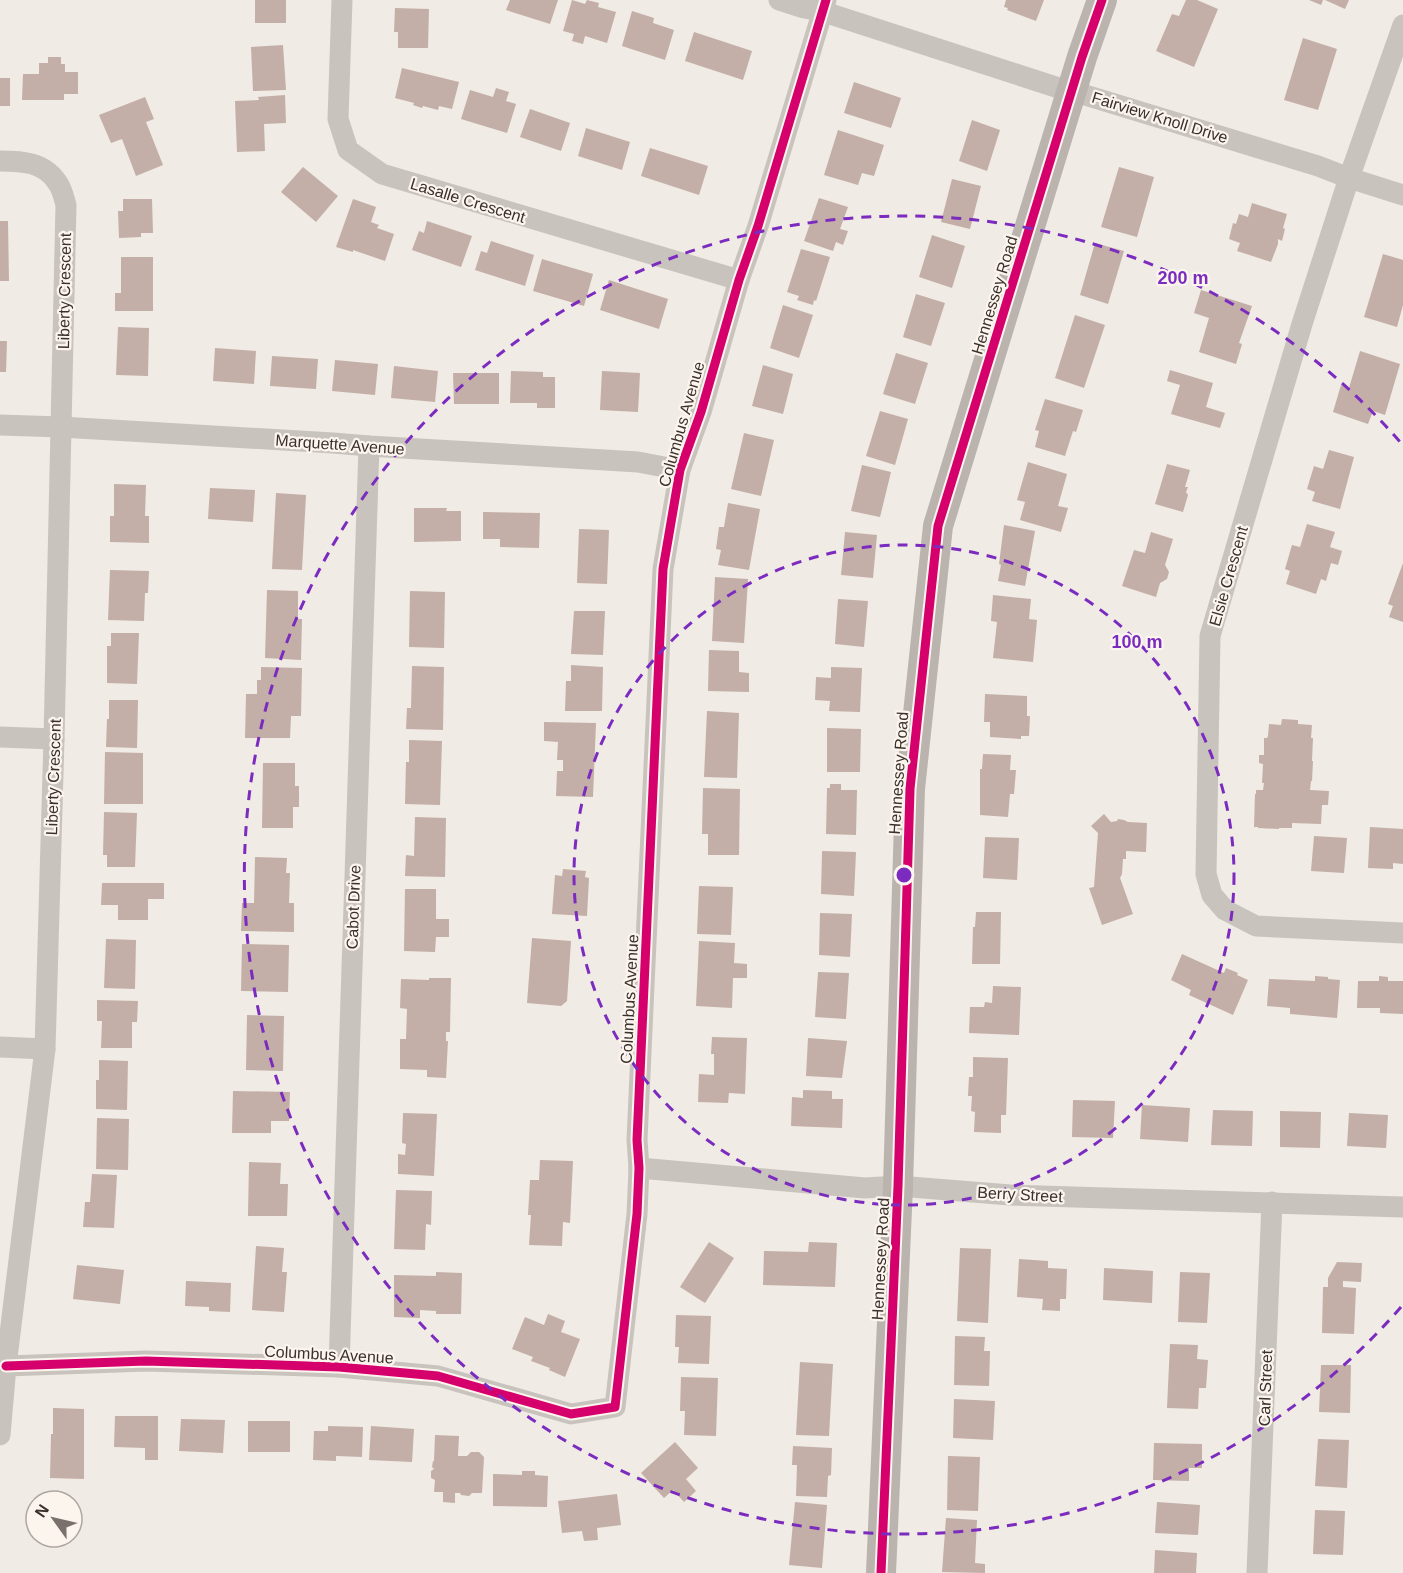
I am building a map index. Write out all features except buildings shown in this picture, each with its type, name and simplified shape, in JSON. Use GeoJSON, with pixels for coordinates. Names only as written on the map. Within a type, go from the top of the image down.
{"type":"FeatureCollection","features":[{"type":"Feature","properties":{"kind":"street","name":"Lasalle Crescent"},"geometry":{"type":"LineString","coordinates":[[342,0],[338,119],[348,150],[382,174],[739,280]]}},
{"type":"Feature","properties":{"kind":"street","name":"Fairview Knoll Drive"},"geometry":{"type":"LineString","coordinates":[[779,0],[804,8],[823,6],[1054,86],[1318,166],[1403,195]]}},
{"type":"Feature","properties":{"kind":"street","name":"Hennessey Road"},"geometry":{"type":"LineString","coordinates":[[881,1573],[898,1186],[910,789],[938,526],[1082,57],[1102,0]]}},
{"type":"Feature","properties":{"kind":"street","name":"Columbus Avenue"},"geometry":{"type":"LineString","coordinates":[[6,1366],[146,1361],[339,1367],[438,1376],[571,1414],[615,1407],[637,1214],[639,1168],[637,1140],[663,569],[680,470],[701,412],[823,6]]}},
{"type":"Feature","properties":{"kind":"street","name":"Elsie Crescent"},"geometry":{"type":"LineString","coordinates":[[1403,25],[1349,178],[1302,324],[1210,636],[1206,874],[1212,896],[1226,910],[1256,926],[1403,933]]}},
{"type":"Feature","properties":{"kind":"street","name":"Liberty Crescent"},"geometry":{"type":"LineString","coordinates":[[0,161],[42,166],[58,182],[66,205],[45,1049],[6,1366],[0,1436]]}},
{"type":"Feature","properties":{"kind":"street","name":"Marquette Avenue"},"geometry":{"type":"LineString","coordinates":[[0,425],[333,442],[638,462],[680,470]]}},
{"type":"Feature","properties":{"kind":"street","name":"Cabot Drive"},"geometry":{"type":"LineString","coordinates":[[339,1367],[369,446]]}},
{"type":"Feature","properties":{"kind":"street"},"geometry":{"type":"LineString","coordinates":[[0,737],[54,739]]}},
{"type":"Feature","properties":{"kind":"street"},"geometry":{"type":"LineString","coordinates":[[0,1047],[45,1049]]}},
{"type":"Feature","properties":{"kind":"street","name":"Berry Street"},"geometry":{"type":"LineString","coordinates":[[639,1168],[865,1188],[898,1186],[1010,1195],[1403,1207]]}},
{"type":"Feature","properties":{"kind":"street","name":"Carl Street"},"geometry":{"type":"LineString","coordinates":[[1257,1573],[1272,1202]]}},
{"type":"Feature","properties":{"kind":"cycle path"},"geometry":{"type":"LineString","coordinates":[[6,1366],[146,1361],[339,1367],[438,1376],[571,1414],[615,1407],[637,1214],[639,1168],[637,1140],[663,569],[680,470],[701,412],[739,280],[758,226],[826,0]]}},
{"type":"Feature","properties":{"kind":"cycle path"},"geometry":{"type":"LineString","coordinates":[[881,1573],[898,1186],[910,789],[938,526],[1082,57],[1102,0]]}}]}
